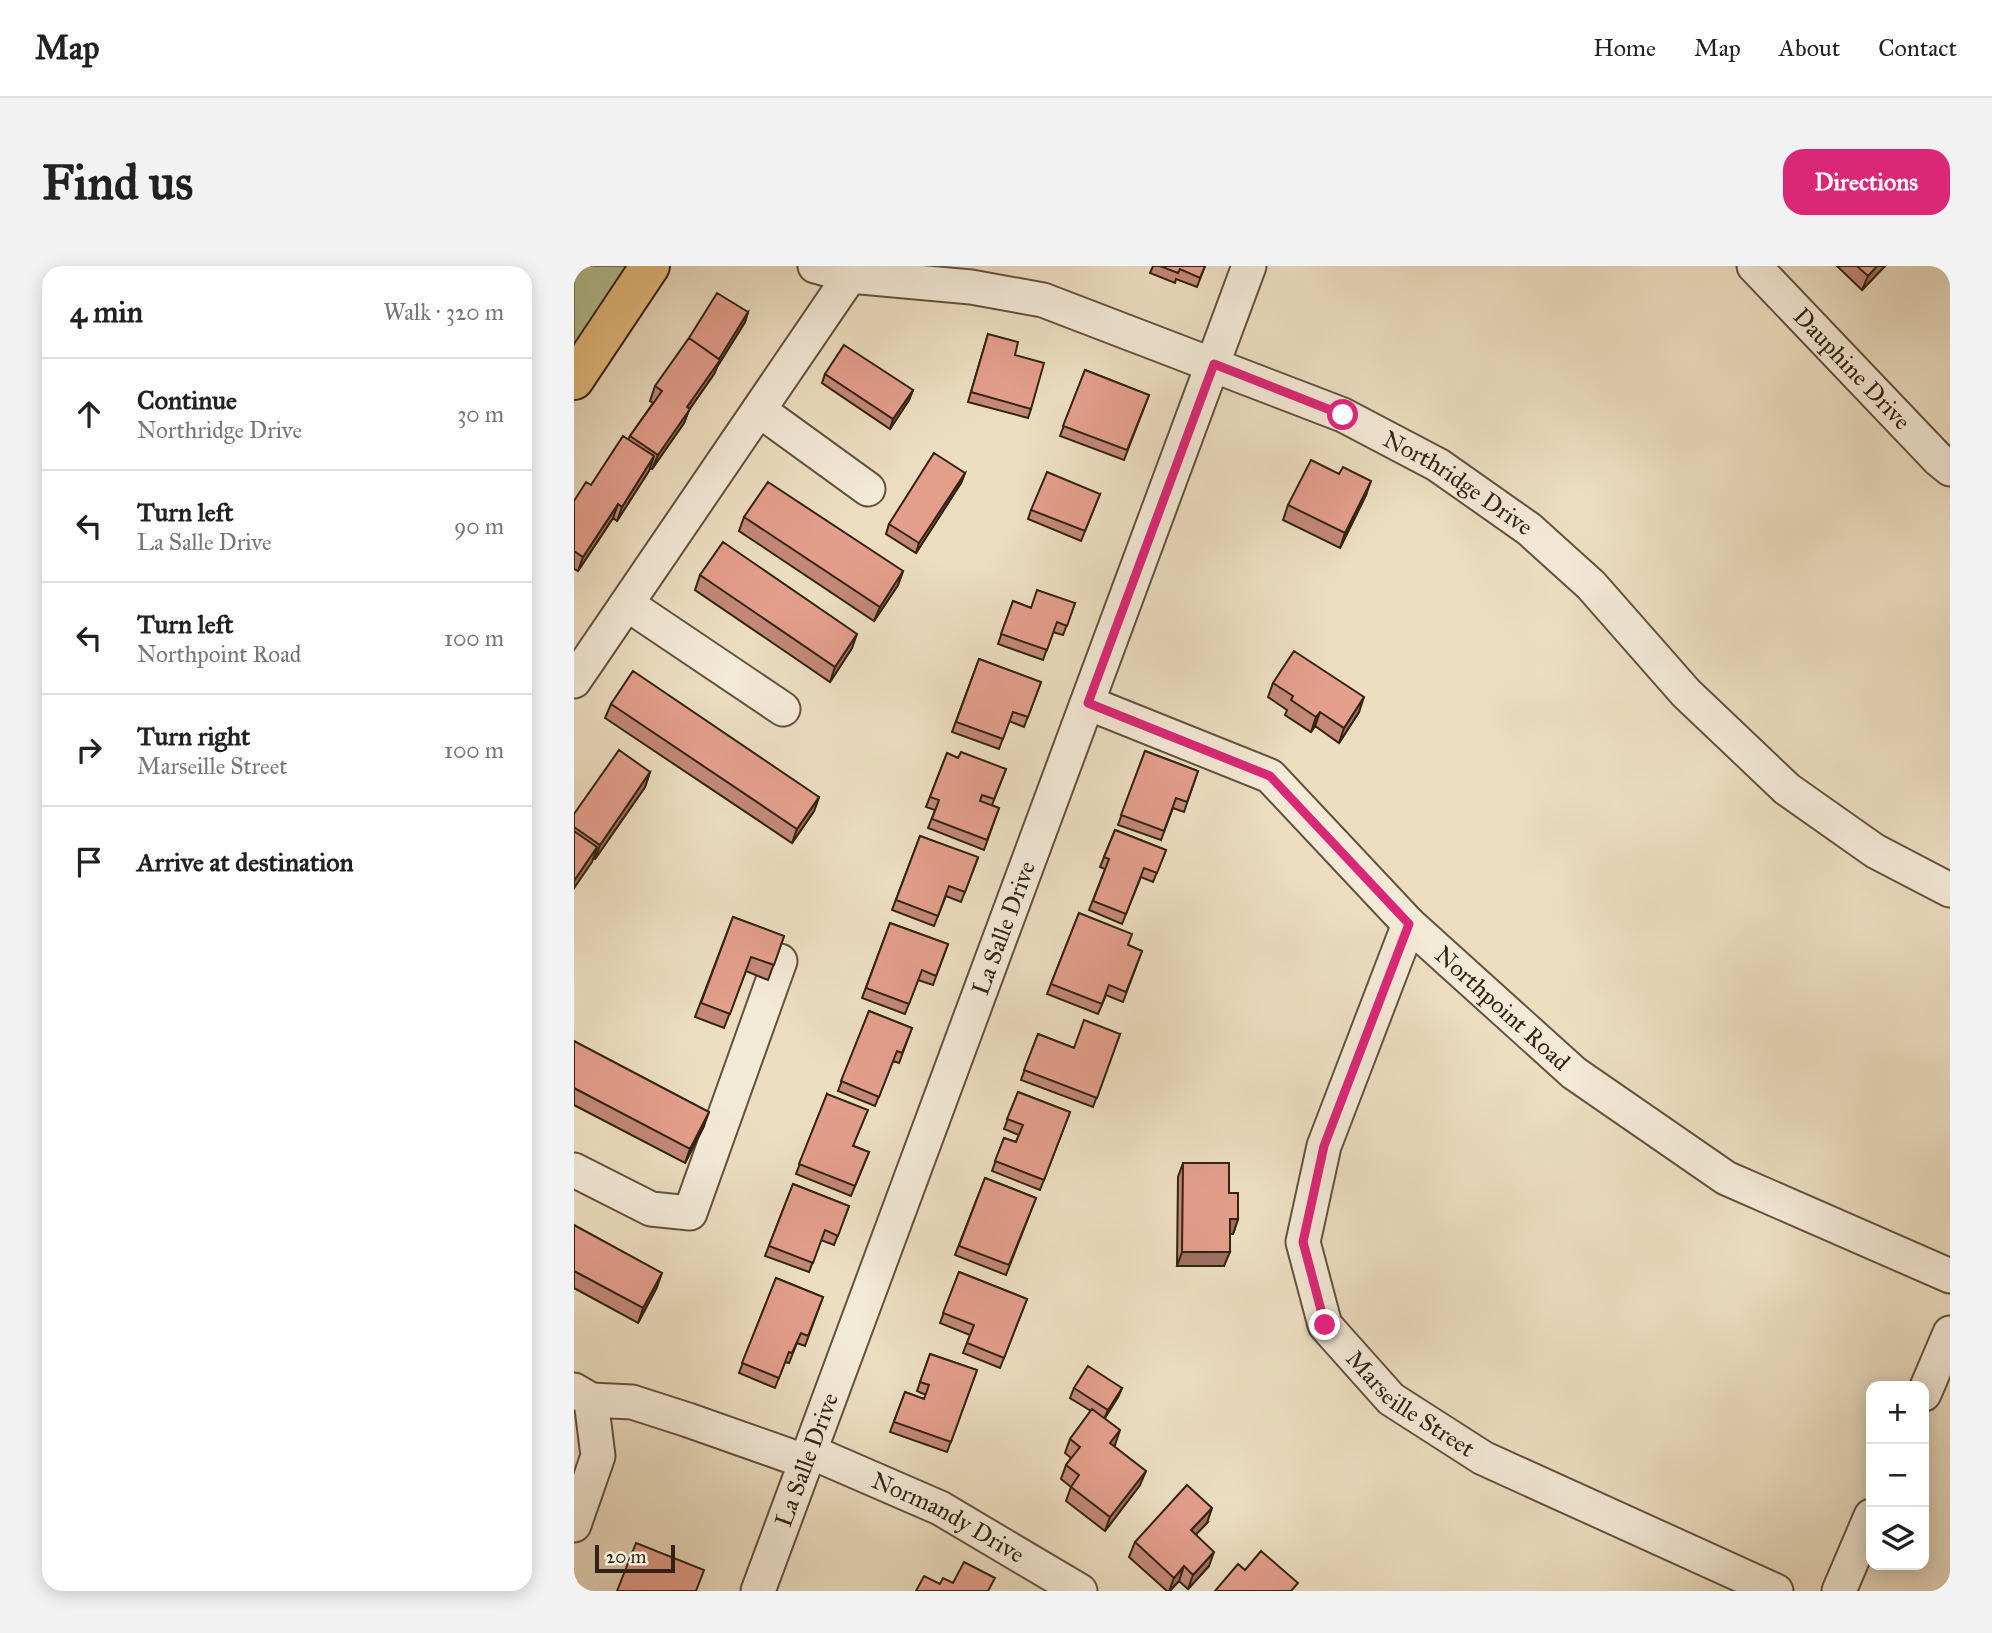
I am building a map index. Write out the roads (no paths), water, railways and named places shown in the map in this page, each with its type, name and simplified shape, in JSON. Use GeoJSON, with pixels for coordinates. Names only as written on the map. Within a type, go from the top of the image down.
{"type":"FeatureCollection","features":[{"type":"Feature","properties":{"kind":"main road"},"geometry":{"type":"LineString","coordinates":[[574,380],[650,266]]}},
{"type":"Feature","properties":{"kind":"street","name":"Northridge Drive"},"geometry":{"type":"LineString","coordinates":[[815,266],[850,276],[971,287],[1043,300],[1214,364],[1355,422],[1438,465],[1529,528],[1591,585],[1686,692],[1787,789],[1875,851],[1950,890]]}},
{"type":"Feature","properties":{"kind":"street","name":"La Salle Drive"},"geometry":{"type":"LineString","coordinates":[[758,1591],[1249,266]]}},
{"type":"Feature","properties":{"kind":"street","name":"Dauphine Drive"},"geometry":{"type":"LineString","coordinates":[[1754,266],[1950,469]]}},
{"type":"Feature","properties":{"kind":"street"},"geometry":{"type":"LineString","coordinates":[[574,681],[850,276]]}},
{"type":"Feature","properties":{"kind":"street"},"geometry":{"type":"LineString","coordinates":[[759,410],[868,489]]}},
{"type":"Feature","properties":{"kind":"street"},"geometry":{"type":"LineString","coordinates":[[627,604],[783,709]]}},
{"type":"Feature","properties":{"kind":"street","name":"Northpoint Road"},"geometry":{"type":"LineString","coordinates":[[1088,703],[1270,776],[1409,924],[1574,1073],[1726,1178],[1950,1276]]}},
{"type":"Feature","properties":{"kind":"street","name":"Marseille Street"},"geometry":{"type":"LineString","coordinates":[[1409,924],[1324,1146],[1303,1242],[1325,1325],[1391,1399],[1483,1458],[1776,1591]]}},
{"type":"Feature","properties":{"kind":"street"},"geometry":{"type":"LineString","coordinates":[[574,1170],[651,1209],[690,1213],[780,961]]}},
{"type":"Feature","properties":{"kind":"street"},"geometry":{"type":"LineString","coordinates":[[1929,1382],[1950,1333]]}},
{"type":"Feature","properties":{"kind":"street"},"geometry":{"type":"LineString","coordinates":[[574,1525],[598,1456],[582,1395]]}},
{"type":"Feature","properties":{"kind":"street","name":"Normandy Drive"},"geometry":{"type":"LineString","coordinates":[[582,1395],[632,1402],[809,1457],[940,1508],[1080,1591]]}},
{"type":"Feature","properties":{"kind":"street"},"geometry":{"type":"LineString","coordinates":[[1839,1591],[1866,1528]]}}]}
